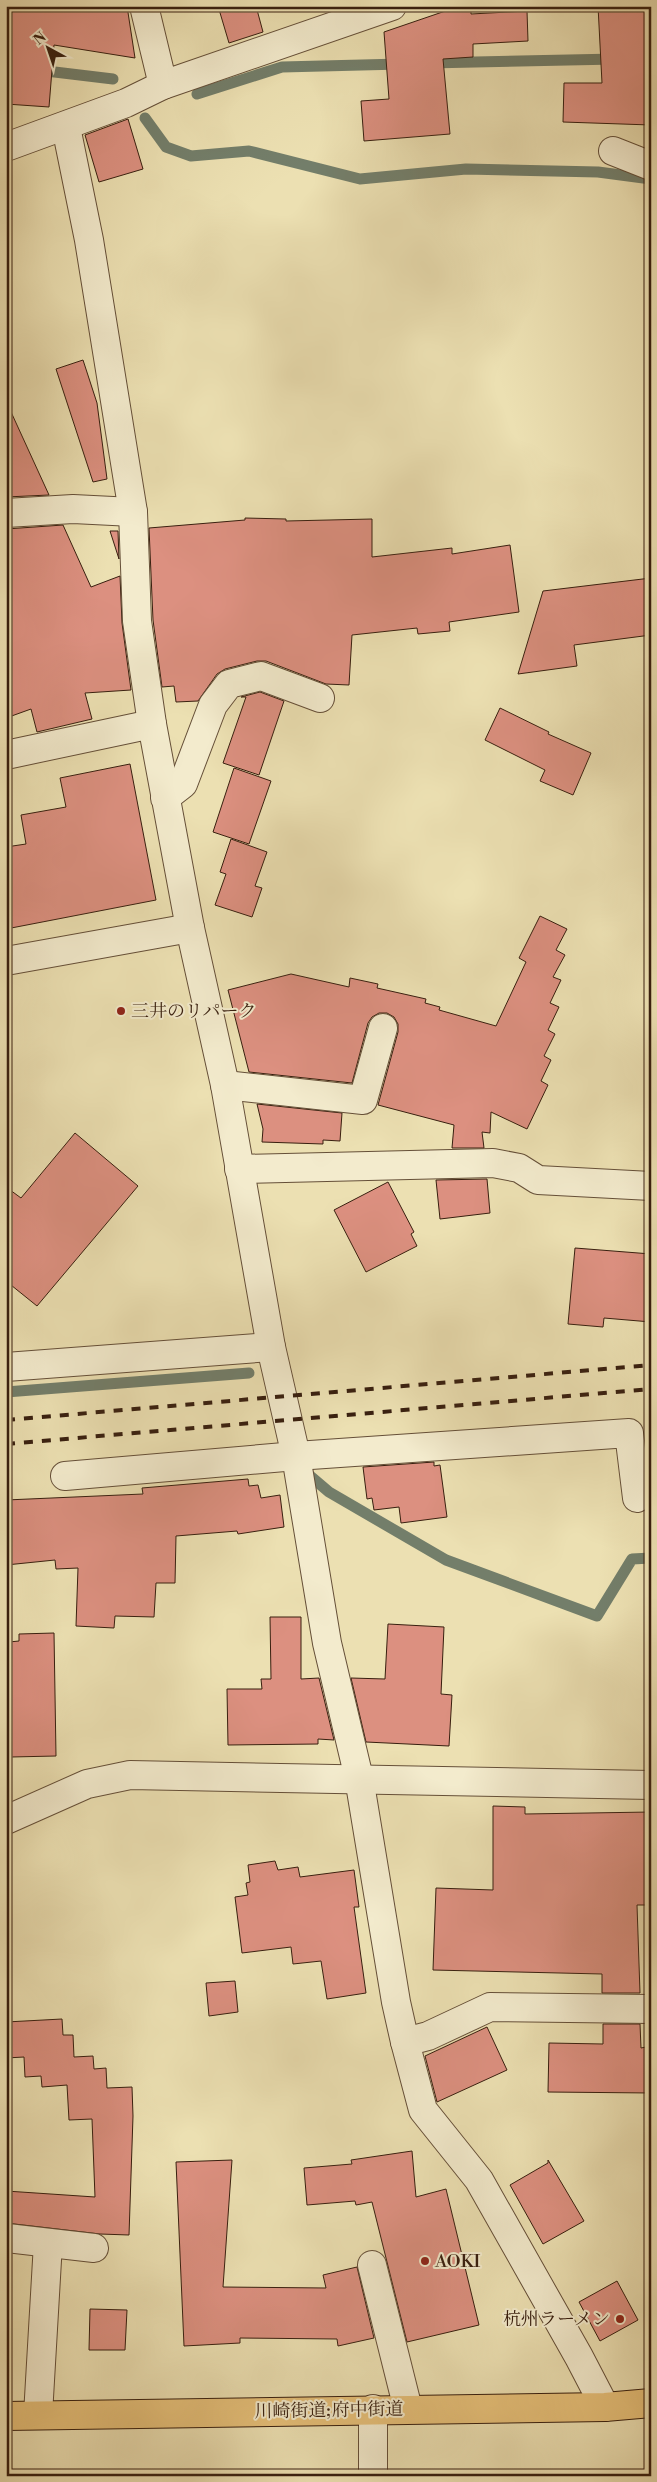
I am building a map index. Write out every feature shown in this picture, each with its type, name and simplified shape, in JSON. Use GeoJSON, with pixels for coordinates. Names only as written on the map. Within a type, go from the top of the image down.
{"type":"FeatureCollection","features":[{"type":"Feature","properties":{"kind":"main road","name":"川崎街道;府中街道"},"geometry":{"type":"LineString","coordinates":[[6,2416],[605,2407],[651,2403]]}},
{"type":"Feature","properties":{"kind":"street"},"geometry":{"type":"LineString","coordinates":[[143,95],[144,6]]}},
{"type":"Feature","properties":{"kind":"street"},"geometry":{"type":"LineString","coordinates":[[6,148],[143,95],[392,6]]}},
{"type":"Feature","properties":{"kind":"street"},"geometry":{"type":"LineString","coordinates":[[66,126],[89,240],[133,512],[137,620],[165,798],[190,928],[224,1085],[271,1347],[296,1456],[327,1643],[359,1778],[396,2002],[405,2042],[423,2110],[479,2180],[575,2349],[605,2407]]}},
{"type":"Feature","properties":{"kind":"street"},"geometry":{"type":"LineString","coordinates":[[613,151],[651,166]]}},
{"type":"Feature","properties":{"kind":"street"},"geometry":{"type":"LineString","coordinates":[[6,513],[73,509],[133,512]]}},
{"type":"Feature","properties":{"kind":"street"},"geometry":{"type":"LineString","coordinates":[[165,798],[183,784],[213,705],[228,684],[261,676],[320,698]]}},
{"type":"Feature","properties":{"kind":"street"},"geometry":{"type":"LineString","coordinates":[[6,755],[152,724]]}},
{"type":"Feature","properties":{"kind":"street"},"geometry":{"type":"LineString","coordinates":[[6,961],[190,928]]}},
{"type":"Feature","properties":{"kind":"street"},"geometry":{"type":"LineString","coordinates":[[224,1085],[363,1100],[383,1028]]}},
{"type":"Feature","properties":{"kind":"street"},"geometry":{"type":"LineString","coordinates":[[238,1169],[493,1162],[519,1168],[538,1180],[651,1186]]}},
{"type":"Feature","properties":{"kind":"street"},"geometry":{"type":"LineString","coordinates":[[6,1367],[271,1347]]}},
{"type":"Feature","properties":{"kind":"street"},"geometry":{"type":"LineString","coordinates":[[65,1476],[296,1456],[629,1433],[637,1498]]}},
{"type":"Feature","properties":{"kind":"street"},"geometry":{"type":"LineString","coordinates":[[6,1820],[87,1784],[130,1775],[651,1785]]}},
{"type":"Feature","properties":{"kind":"street"},"geometry":{"type":"LineString","coordinates":[[405,2042],[428,2036],[490,2007],[651,2008]]}},
{"type":"Feature","properties":{"kind":"street"},"geometry":{"type":"LineString","coordinates":[[7,2238],[94,2248]]}},
{"type":"Feature","properties":{"kind":"street"},"geometry":{"type":"LineString","coordinates":[[38,2415],[48,2243]]}},
{"type":"Feature","properties":{"kind":"street"},"geometry":{"type":"LineString","coordinates":[[372,2265],[408,2409]]}},
{"type":"Feature","properties":{"kind":"street"},"geometry":{"type":"LineString","coordinates":[[373,2409],[373,2476]]}},
{"type":"Feature","properties":{"kind":"building"},"geometry":{"type":"Polygon","coordinates":[[[6,6],[127,6],[135,58],[54,45],[49,107],[6,104],[6,6]]]}},
{"type":"Feature","properties":{"kind":"building"},"geometry":{"type":"Polygon","coordinates":[[[218,6],[256,6],[263,32],[229,43],[218,6]]]}},
{"type":"Feature","properties":{"kind":"building"},"geometry":{"type":"Polygon","coordinates":[[[460,6],[471,6],[471,14],[527,11],[528,41],[473,44],[473,57],[443,59],[450,134],[364,141],[361,101],[389,99],[384,32],[460,6]]]}},
{"type":"Feature","properties":{"kind":"building"},"geometry":{"type":"Polygon","coordinates":[[[598,6],[651,6],[651,125],[563,122],[564,83],[602,83],[598,6]]]}},
{"type":"Feature","properties":{"kind":"building"},"geometry":{"type":"Polygon","coordinates":[[[128,119],[143,169],[99,182],[85,135],[128,119]]]}},
{"type":"Feature","properties":{"kind":"building"},"geometry":{"type":"Polygon","coordinates":[[[83,360],[97,403],[107,479],[93,482],[56,369],[83,360]]]}},
{"type":"Feature","properties":{"kind":"building"},"geometry":{"type":"Polygon","coordinates":[[[6,401],[49,495],[6,497],[6,401]]]}},
{"type":"Feature","properties":{"kind":"building"},"geometry":{"type":"Polygon","coordinates":[[[245,518],[286,519],[286,521],[372,519],[372,557],[452,548],[452,554],[510,545],[519,612],[449,622],[450,631],[418,634],[417,628],[352,635],[349,685],[326,684],[266,661],[257,661],[225,669],[217,674],[198,701],[176,702],[174,686],[162,687],[153,620],[149,528],[245,520],[245,518]]]}},
{"type":"Feature","properties":{"kind":"building"},"geometry":{"type":"Polygon","coordinates":[[[63,525],[91,587],[120,576],[122,623],[131,690],[85,693],[92,719],[37,732],[31,709],[6,718],[6,529],[63,525]]]}},
{"type":"Feature","properties":{"kind":"building"},"geometry":{"type":"Polygon","coordinates":[[[110,531],[118,531],[119,559],[110,531]]]}},
{"type":"Feature","properties":{"kind":"building"},"geometry":{"type":"Polygon","coordinates":[[[651,578],[651,635],[574,645],[577,666],[518,674],[543,591],[651,578]]]}},
{"type":"Feature","properties":{"kind":"building"},"geometry":{"type":"Polygon","coordinates":[[[260,692],[284,701],[259,775],[223,763],[246,697],[241,697],[260,692]]]}},
{"type":"Feature","properties":{"kind":"building"},"geometry":{"type":"Polygon","coordinates":[[[500,708],[549,732],[548,734],[591,753],[573,795],[540,781],[545,770],[485,740],[500,708]]]}},
{"type":"Feature","properties":{"kind":"building"},"geometry":{"type":"Polygon","coordinates":[[[130,764],[156,900],[6,929],[6,847],[26,844],[21,815],[66,807],[60,778],[130,764]]]}},
{"type":"Feature","properties":{"kind":"building"},"geometry":{"type":"Polygon","coordinates":[[[234,768],[271,781],[249,844],[213,832],[234,768]]]}},
{"type":"Feature","properties":{"kind":"building"},"geometry":{"type":"Polygon","coordinates":[[[231,839],[267,852],[255,886],[262,888],[252,917],[215,905],[226,874],[220,872],[231,839]]]}},
{"type":"Feature","properties":{"kind":"building"},"geometry":{"type":"Polygon","coordinates":[[[540,916],[567,929],[556,950],[565,955],[553,977],[561,980],[550,1003],[559,1007],[548,1030],[555,1034],[544,1056],[551,1060],[541,1081],[548,1085],[527,1129],[491,1112],[490,1133],[482,1132],[484,1148],[452,1148],[454,1125],[378,1105],[398,1032],[398,1024],[394,1017],[387,1013],[379,1013],[372,1017],[368,1023],[352,1083],[249,1072],[228,990],[291,974],[349,987],[350,978],[378,984],[377,988],[426,999],[425,1003],[440,1007],[439,1010],[496,1026],[526,962],[519,958],[540,916]]]}},
{"type":"Feature","properties":{"kind":"building"},"geometry":{"type":"Polygon","coordinates":[[[257,1104],[342,1113],[340,1141],[323,1140],[323,1144],[262,1142],[263,1129],[257,1104]]]}},
{"type":"Feature","properties":{"kind":"building"},"geometry":{"type":"Polygon","coordinates":[[[75,1133],[138,1186],[37,1306],[6,1281],[6,1187],[21,1198],[75,1133]]]}},
{"type":"Feature","properties":{"kind":"building"},"geometry":{"type":"Polygon","coordinates":[[[487,1179],[490,1213],[440,1219],[436,1180],[487,1179]]]}},
{"type":"Feature","properties":{"kind":"building"},"geometry":{"type":"Polygon","coordinates":[[[388,1182],[414,1232],[411,1234],[417,1246],[366,1272],[334,1210],[388,1182]]]}},
{"type":"Feature","properties":{"kind":"building"},"geometry":{"type":"Polygon","coordinates":[[[575,1248],[651,1254],[651,1322],[604,1318],[603,1327],[568,1324],[575,1248]]]}},
{"type":"Feature","properties":{"kind":"building"},"geometry":{"type":"Polygon","coordinates":[[[434,1462],[434,1466],[440,1465],[447,1517],[401,1523],[399,1507],[374,1510],[372,1498],[367,1499],[363,1467],[434,1462]]]}},
{"type":"Feature","properties":{"kind":"building"},"geometry":{"type":"Polygon","coordinates":[[[248,1479],[249,1486],[258,1485],[261,1498],[280,1495],[284,1527],[238,1534],[237,1531],[176,1536],[175,1583],[156,1583],[154,1617],[115,1616],[114,1628],[76,1626],[78,1568],[56,1569],[55,1560],[6,1565],[6,1500],[143,1494],[142,1488],[248,1479]]]}},
{"type":"Feature","properties":{"kind":"building"},"geometry":{"type":"Polygon","coordinates":[[[270,1617],[301,1617],[301,1679],[319,1678],[334,1740],[318,1739],[318,1744],[228,1745],[227,1689],[262,1689],[261,1679],[271,1679],[270,1617]]]}},
{"type":"Feature","properties":{"kind":"building"},"geometry":{"type":"Polygon","coordinates":[[[388,1624],[444,1627],[441,1694],[452,1695],[449,1746],[366,1742],[351,1678],[385,1679],[388,1624]]]}},
{"type":"Feature","properties":{"kind":"building"},"geometry":{"type":"Polygon","coordinates":[[[54,1633],[56,1756],[11,1757],[9,1642],[19,1641],[19,1634],[54,1633]]]}},
{"type":"Feature","properties":{"kind":"building"},"geometry":{"type":"Polygon","coordinates":[[[493,1806],[525,1807],[525,1814],[651,1812],[651,1905],[637,1905],[640,1993],[602,1993],[602,1974],[433,1970],[436,1888],[493,1890],[493,1806]]]}},
{"type":"Feature","properties":{"kind":"building"},"geometry":{"type":"Polygon","coordinates":[[[275,1861],[278,1870],[298,1867],[300,1877],[354,1870],[359,1907],[354,1907],[366,1993],[327,1999],[321,1961],[293,1964],[291,1947],[242,1953],[235,1897],[248,1895],[246,1883],[250,1882],[248,1865],[275,1861]]]}},
{"type":"Feature","properties":{"kind":"building"},"geometry":{"type":"Polygon","coordinates":[[[235,1981],[238,2012],[209,2016],[206,1983],[235,1981]]]}},
{"type":"Feature","properties":{"kind":"building"},"geometry":{"type":"Polygon","coordinates":[[[62,2019],[63,2035],[73,2035],[74,2057],[93,2056],[94,2069],[106,2068],[107,2088],[132,2087],[133,2116],[129,2235],[100,2234],[6,2223],[6,2191],[95,2197],[92,2119],[69,2120],[67,2085],[42,2087],[41,2076],[25,2077],[24,2057],[6,2058],[6,2022],[62,2019]]]}},
{"type":"Feature","properties":{"kind":"building"},"geometry":{"type":"Polygon","coordinates":[[[603,2024],[640,2024],[641,2048],[651,2046],[651,2093],[548,2092],[549,2043],[603,2044],[603,2024]]]}},
{"type":"Feature","properties":{"kind":"building"},"geometry":{"type":"Polygon","coordinates":[[[487,2027],[507,2070],[437,2102],[425,2056],[487,2027]]]}},
{"type":"Feature","properties":{"kind":"building"},"geometry":{"type":"Polygon","coordinates":[[[412,2151],[416,2197],[446,2189],[479,2325],[407,2342],[372,2202],[356,2205],[355,2201],[307,2205],[304,2168],[352,2164],[351,2160],[412,2151]]]}},
{"type":"Feature","properties":{"kind":"building"},"geometry":{"type":"Polygon","coordinates":[[[232,2160],[223,2287],[326,2288],[323,2275],[357,2267],[374,2338],[338,2346],[337,2339],[240,2338],[240,2343],[184,2346],[176,2162],[232,2160]]]}},
{"type":"Feature","properties":{"kind":"building"},"geometry":{"type":"Polygon","coordinates":[[[548,2160],[584,2221],[543,2244],[510,2185],[548,2163],[548,2160]]]}},
{"type":"Feature","properties":{"kind":"building"},"geometry":{"type":"Polygon","coordinates":[[[617,2281],[638,2320],[600,2341],[579,2302],[617,2281]]]}},
{"type":"Feature","properties":{"kind":"building"},"geometry":{"type":"Polygon","coordinates":[[[90,2309],[127,2310],[125,2350],[89,2350],[90,2309]]]}},
{"type":"Feature","properties":{"kind":"waterway"},"geometry":{"type":"LineString","coordinates":[[429,63],[616,59]]}},
{"type":"Feature","properties":{"kind":"waterway"},"geometry":{"type":"LineString","coordinates":[[197,94],[282,67],[401,64]]}},
{"type":"Feature","properties":{"kind":"waterway"},"geometry":{"type":"LineString","coordinates":[[38,70],[113,79]]}},
{"type":"Feature","properties":{"kind":"waterway"},"geometry":{"type":"LineString","coordinates":[[145,118],[166,147],[191,156],[249,151],[360,179],[466,169],[598,172],[651,179]]}},
{"type":"Feature","properties":{"kind":"waterway"},"geometry":{"type":"LineString","coordinates":[[6,1392],[249,1373]]}},
{"type":"Feature","properties":{"kind":"waterway"},"geometry":{"type":"LineString","coordinates":[[309,1475],[329,1492],[446,1560],[597,1616],[632,1559],[651,1558]]}},
{"type":"Feature","properties":{"kind":"railway"},"geometry":{"type":"LineString","coordinates":[[6,1420],[651,1365]]}},
{"type":"Feature","properties":{"kind":"railway"},"geometry":{"type":"LineString","coordinates":[[6,1444],[651,1389]]}},
{"type":"Feature","properties":{"kind":"place","name":"三井のリパーク"},"geometry":{"type":"Point","coordinates":[121,1011]}},
{"type":"Feature","properties":{"kind":"place","name":"AOKI"},"geometry":{"type":"Point","coordinates":[425,2261]}},
{"type":"Feature","properties":{"kind":"place","name":"杭州ラーメン"},"geometry":{"type":"Point","coordinates":[620,2319]}}]}
